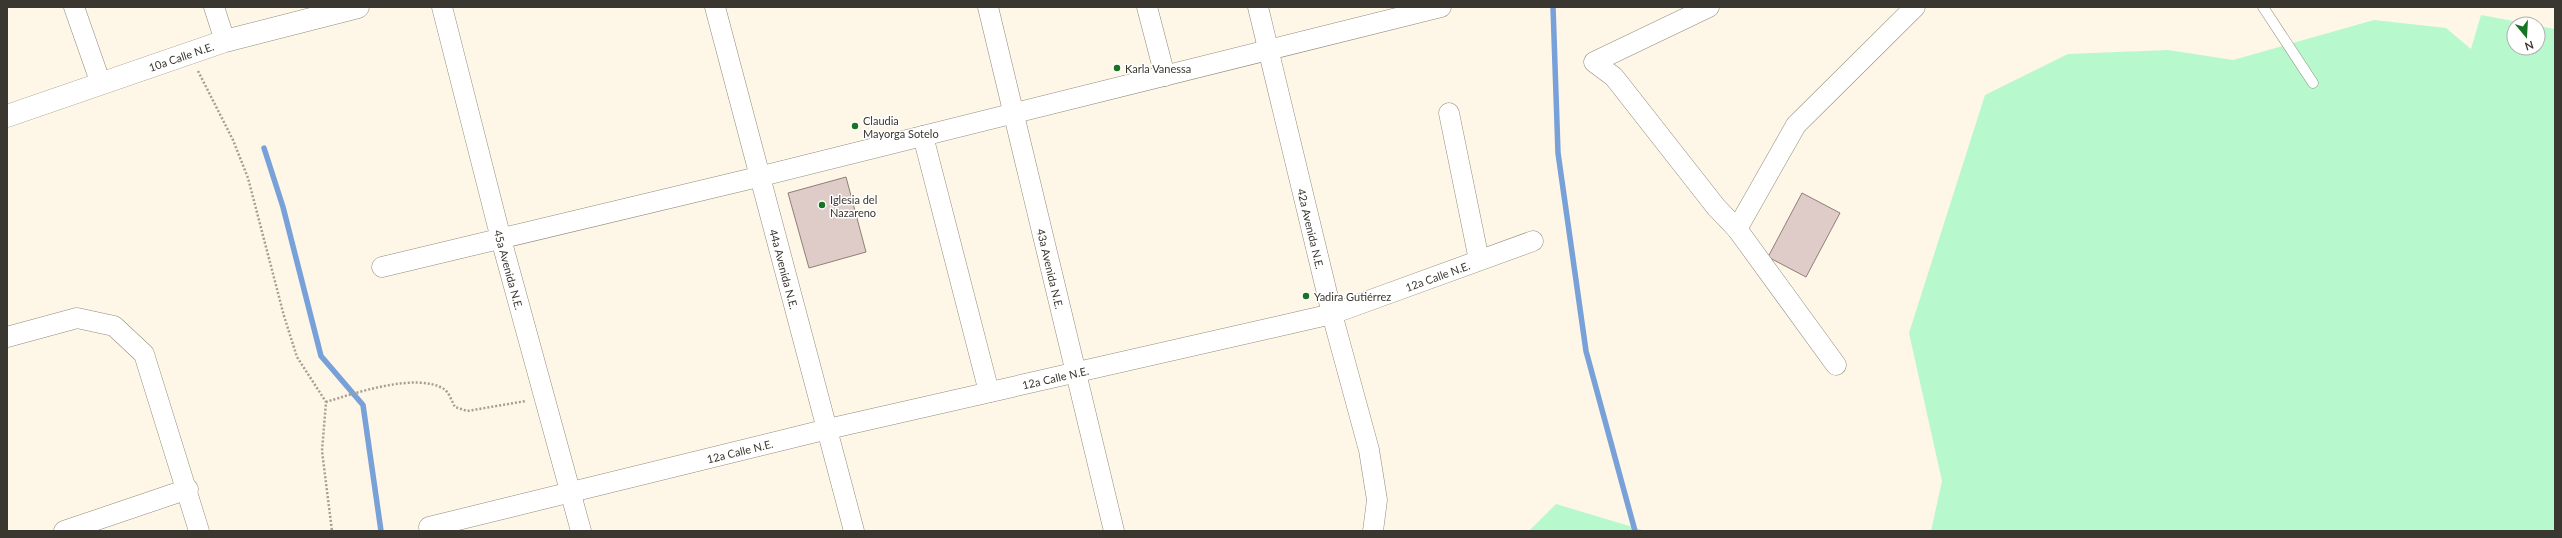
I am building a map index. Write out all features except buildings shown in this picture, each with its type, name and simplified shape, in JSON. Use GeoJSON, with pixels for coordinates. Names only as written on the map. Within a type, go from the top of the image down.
{"type":"FeatureCollection","features":[{"type":"Feature","properties":{"kind":"street"},"geometry":{"type":"LineString","coordinates":[[74,7],[101,84]]}},
{"type":"Feature","properties":{"kind":"street"},"geometry":{"type":"LineString","coordinates":[[214,7],[225,41]]}},
{"type":"Feature","properties":{"kind":"street","name":"10a Calle N.E."},"geometry":{"type":"LineString","coordinates":[[7,116],[225,41],[358,7]]}},
{"type":"Feature","properties":{"kind":"street","name":"45a Avenida N.E."},"geometry":{"type":"LineString","coordinates":[[442,7],[501,239],[581,531]]}},
{"type":"Feature","properties":{"kind":"street","name":"44a Avenida N.E."},"geometry":{"type":"LineString","coordinates":[[715,7],[758,177],[828,429],[854,531]]}},
{"type":"Feature","properties":{"kind":"street","name":"43a Avenida N.E."},"geometry":{"type":"LineString","coordinates":[[988,7],[1114,531]]}},
{"type":"Feature","properties":{"kind":"street"},"geometry":{"type":"LineString","coordinates":[[1147,7],[1166,76]]}},
{"type":"Feature","properties":{"kind":"street","name":"42a Avenida N.E."},"geometry":{"type":"LineString","coordinates":[[1258,7],[1270,50],[1332,314],[1369,450],[1377,500],[1374,531]]}},
{"type":"Feature","properties":{"kind":"street"},"geometry":{"type":"LineString","coordinates":[[382,267],[758,177],[1441,7]]}},
{"type":"Feature","properties":{"kind":"street"},"geometry":{"type":"LineString","coordinates":[[1709,7],[1594,62],[1614,77],[1716,207],[1737,229],[1836,365]]}},
{"type":"Feature","properties":{"kind":"street"},"geometry":{"type":"LineString","coordinates":[[1737,229],[1796,125],[1915,7]]}},
{"type":"Feature","properties":{"kind":"street"},"geometry":{"type":"LineString","coordinates":[[1450,113],[1479,260]]}},
{"type":"Feature","properties":{"kind":"street"},"geometry":{"type":"LineString","coordinates":[[923,136],[988,392]]}},
{"type":"Feature","properties":{"kind":"street","name":"12a Calle N.E."},"geometry":{"type":"LineString","coordinates":[[429,527],[828,429],[1332,314],[1533,241]]}},
{"type":"Feature","properties":{"kind":"street"},"geometry":{"type":"LineString","coordinates":[[7,337],[77,318],[114,326],[144,354],[188,489],[199,531]]}},
{"type":"Feature","properties":{"kind":"street"},"geometry":{"type":"LineString","coordinates":[[64,531],[188,489]]}},
{"type":"Feature","properties":{"kind":"lane"},"geometry":{"type":"LineString","coordinates":[[2263,7],[2313,83]]}},
{"type":"Feature","properties":{"kind":"path"},"geometry":{"type":"LineString","coordinates":[[189,53],[233,140],[248,178],[284,316],[297,357],[326,402],[322,451],[332,531]]}},
{"type":"Feature","properties":{"kind":"path"},"geometry":{"type":"LineString","coordinates":[[326,402],[371,388],[429,382],[445,390],[455,407],[467,412],[545,397]]}},
{"type":"Feature","properties":{"kind":"green space"},"geometry":{"type":"Polygon","coordinates":[[[2481,15],[2506,20],[2506,56],[2546,56],[2546,27],[2555,29],[2555,531],[1931,531],[1942,481],[1909,333],[1985,95],[2068,54],[2168,50],[2233,60],[2374,20],[2446,28],[2471,49],[2481,15]]]}},
{"type":"Feature","properties":{"kind":"green space"},"geometry":{"type":"Polygon","coordinates":[[[1556,504],[1646,531],[1529,531],[1556,504]]]}},
{"type":"Feature","properties":{"kind":"waterway"},"geometry":{"type":"LineString","coordinates":[[1553,7],[1558,153],[1586,351],[1635,531]]}},
{"type":"Feature","properties":{"kind":"waterway"},"geometry":{"type":"LineString","coordinates":[[264,148],[283,207],[321,356],[363,405],[381,531]]}},
{"type":"Feature","properties":{"kind":"place","name":"Karla Vanessa"},"geometry":{"type":"Point","coordinates":[1117,68]}},
{"type":"Feature","properties":{"kind":"place","name":"Claudia Mayorga Sotelo"},"geometry":{"type":"Point","coordinates":[855,126]}},
{"type":"Feature","properties":{"kind":"place","name":"Iglesia del Nazareno"},"geometry":{"type":"Point","coordinates":[822,205]}},
{"type":"Feature","properties":{"kind":"place","name":"Yadira Gutiérrez"},"geometry":{"type":"Point","coordinates":[1306,296]}}]}
